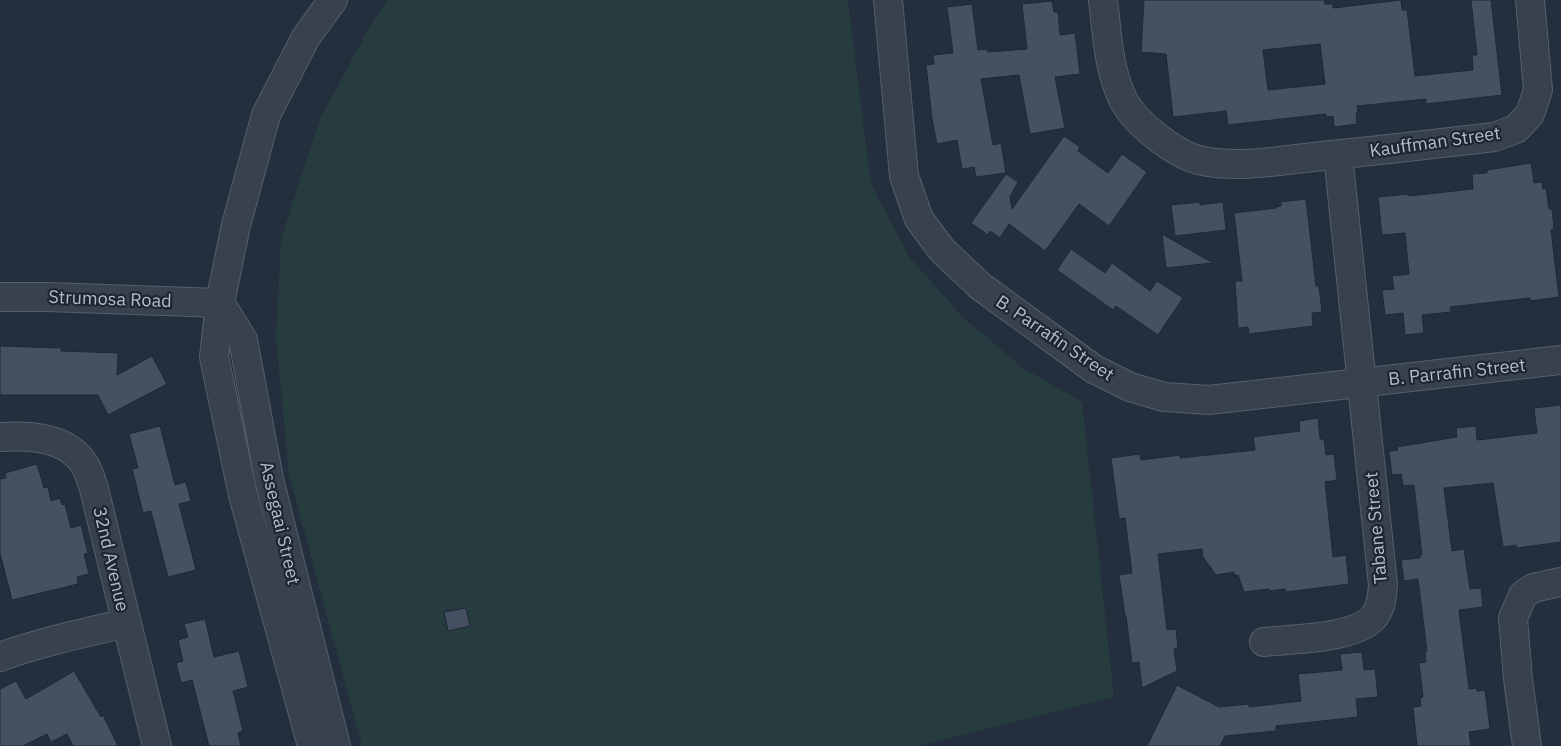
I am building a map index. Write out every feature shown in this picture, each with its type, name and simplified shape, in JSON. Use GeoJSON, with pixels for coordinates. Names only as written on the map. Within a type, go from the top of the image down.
{"type":"FeatureCollection","features":[{"type":"Feature","properties":{"kind":"street","name":"Assegaai Street"},"geometry":{"type":"LineString","coordinates":[[312,746],[243,495],[214,357],[220,303],[236,225],[266,115],[306,37],[333,0]]}},
{"type":"Feature","properties":{"kind":"street","name":"B. Parrafin Street"},"geometry":{"type":"LineString","coordinates":[[888,0],[904,176],[919,219],[942,250],[980,286],[1094,369],[1130,387],[1164,398],[1209,400],[1561,360]]}},
{"type":"Feature","properties":{"kind":"street","name":"Kauffman Street"},"geometry":{"type":"LineString","coordinates":[[1103,0],[1113,70],[1122,98],[1136,117],[1155,136],[1174,149],[1201,161],[1227,164],[1338,155],[1494,137],[1516,129],[1530,114],[1538,90],[1530,0]]}},
{"type":"Feature","properties":{"kind":"street"},"geometry":{"type":"LineString","coordinates":[[1338,155],[1362,382]]}},
{"type":"Feature","properties":{"kind":"street","name":"Strumosa Road"},"geometry":{"type":"LineString","coordinates":[[0,297],[48,296],[220,303]]}},
{"type":"Feature","properties":{"kind":"street","name":"Assegaai Street"},"geometry":{"type":"LineString","coordinates":[[220,303],[243,340],[269,479],[336,746]]}},
{"type":"Feature","properties":{"kind":"street","name":"Tabane Street"},"geometry":{"type":"LineString","coordinates":[[1264,642],[1345,633],[1360,628],[1373,618],[1381,603],[1383,585],[1362,382]]}},
{"type":"Feature","properties":{"kind":"street","name":"32nd Avenue"},"geometry":{"type":"LineString","coordinates":[[0,436],[23,435],[52,441],[71,450],[86,467],[93,485],[157,746]]}},
{"type":"Feature","properties":{"kind":"street"},"geometry":{"type":"LineString","coordinates":[[1527,746],[1518,680],[1513,618],[1523,595],[1533,588],[1561,582]]}},
{"type":"Feature","properties":{"kind":"street"},"geometry":{"type":"LineString","coordinates":[[0,657],[51,641],[126,624]]}},
{"type":"Feature","properties":{"kind":"green space"},"geometry":{"type":"Polygon","coordinates":[[[387,0],[848,0],[871,184],[910,258],[964,318],[1023,368],[1082,402],[1114,697],[918,746],[362,746],[289,474],[276,337],[281,239],[320,119],[371,24],[387,0]]]}},
{"type":"Feature","properties":{"kind":"building"},"geometry":{"type":"Polygon","coordinates":[[[1144,0],[1324,0],[1325,4],[1333,4],[1333,8],[1401,0],[1402,10],[1407,10],[1415,76],[1473,70],[1472,55],[1477,55],[1471,0],[1491,0],[1502,95],[1426,104],[1426,99],[1357,106],[1357,124],[1334,127],[1333,116],[1326,117],[1326,114],[1228,125],[1226,111],[1173,117],[1166,54],[1141,52],[1144,0]],[[1320,44],[1263,50],[1268,90],[1325,84],[1320,44]]]}},
{"type":"Feature","properties":{"kind":"building"},"geometry":{"type":"Polygon","coordinates":[[[1052,1],[1054,12],[1058,12],[1060,35],[1075,33],[1080,74],[1055,77],[1065,128],[1030,134],[1019,75],[981,79],[993,145],[1001,143],[1006,173],[976,177],[974,167],[962,169],[957,140],[937,144],[932,119],[926,65],[934,64],[933,55],[953,53],[947,7],[972,4],[978,50],[987,49],[988,52],[1027,49],[1022,4],[1052,1]]]}},
{"type":"Feature","properties":{"kind":"building"},"geometry":{"type":"Polygon","coordinates":[[[1064,136],[1080,147],[1078,151],[1108,173],[1122,154],[1147,172],[1109,226],[1079,204],[1045,251],[1009,224],[1000,238],[990,231],[988,235],[971,223],[1006,174],[1018,182],[1010,197],[1012,209],[1064,136]]]}},
{"type":"Feature","properties":{"kind":"building"},"geometry":{"type":"Polygon","coordinates":[[[1531,163],[1534,183],[1542,182],[1543,189],[1546,188],[1549,209],[1552,209],[1554,229],[1551,230],[1559,297],[1531,301],[1530,298],[1450,307],[1451,312],[1422,315],[1424,333],[1405,335],[1403,313],[1385,315],[1382,290],[1394,289],[1392,276],[1409,274],[1405,233],[1382,235],[1378,197],[1409,194],[1409,196],[1473,189],[1472,174],[1487,173],[1487,170],[1531,163]]]}},
{"type":"Feature","properties":{"kind":"building"},"geometry":{"type":"Polygon","coordinates":[[[1306,199],[1316,286],[1319,286],[1322,312],[1312,313],[1313,326],[1249,334],[1248,327],[1238,328],[1235,281],[1242,281],[1234,213],[1276,208],[1281,206],[1281,202],[1306,199]]]}},
{"type":"Feature","properties":{"kind":"building"},"geometry":{"type":"Polygon","coordinates":[[[1200,202],[1200,205],[1223,202],[1226,230],[1175,236],[1171,205],[1200,202]]]}},
{"type":"Feature","properties":{"kind":"building"},"geometry":{"type":"Polygon","coordinates":[[[1162,234],[1213,263],[1166,268],[1162,234]]]}},
{"type":"Feature","properties":{"kind":"building"},"geometry":{"type":"Polygon","coordinates":[[[1071,249],[1105,273],[1112,263],[1150,291],[1157,281],[1183,298],[1158,335],[1116,306],[1113,310],[1057,270],[1071,249]]]}},
{"type":"Feature","properties":{"kind":"building"},"geometry":{"type":"Polygon","coordinates":[[[0,346],[61,348],[61,351],[118,353],[117,375],[152,356],[167,384],[108,415],[98,395],[0,395],[0,346]]]}},
{"type":"Feature","properties":{"kind":"building"},"geometry":{"type":"Polygon","coordinates":[[[1561,405],[1561,542],[1517,548],[1516,545],[1503,547],[1493,483],[1444,488],[1452,551],[1464,549],[1470,589],[1481,588],[1483,607],[1459,610],[1469,689],[1485,690],[1490,729],[1469,732],[1471,746],[1417,746],[1413,707],[1421,706],[1420,698],[1423,697],[1419,663],[1426,662],[1425,651],[1427,651],[1418,579],[1404,581],[1401,560],[1420,558],[1420,555],[1422,555],[1414,485],[1403,486],[1401,474],[1392,475],[1389,451],[1398,450],[1397,447],[1457,437],[1456,428],[1476,426],[1477,440],[1537,433],[1534,408],[1561,405]]]}},
{"type":"Feature","properties":{"kind":"building"},"geometry":{"type":"Polygon","coordinates":[[[1318,418],[1320,439],[1324,439],[1326,455],[1334,454],[1337,480],[1325,482],[1333,557],[1346,555],[1349,584],[1286,592],[1285,589],[1269,591],[1269,589],[1244,592],[1238,575],[1234,575],[1234,572],[1216,575],[1203,557],[1202,549],[1158,554],[1167,630],[1176,629],[1178,648],[1174,649],[1177,671],[1142,688],[1139,662],[1132,663],[1119,575],[1132,573],[1125,518],[1119,519],[1111,458],[1140,454],[1141,460],[1180,455],[1180,458],[1255,450],[1253,437],[1300,431],[1299,421],[1318,418]]]}},
{"type":"Feature","properties":{"kind":"building"},"geometry":{"type":"Polygon","coordinates":[[[160,426],[175,485],[186,482],[191,501],[179,504],[196,570],[168,577],[151,511],[143,513],[132,469],[138,468],[129,434],[160,426]]]}},
{"type":"Feature","properties":{"kind":"building"},"geometry":{"type":"Polygon","coordinates":[[[37,464],[44,488],[48,487],[51,501],[60,498],[62,505],[65,504],[71,528],[81,525],[88,553],[84,554],[89,574],[77,577],[78,584],[12,600],[0,553],[0,479],[6,478],[5,473],[37,464]]]}},
{"type":"Feature","properties":{"kind":"building"},"geometry":{"type":"Polygon","coordinates":[[[466,608],[470,626],[448,631],[444,612],[466,608]]]}},
{"type":"Feature","properties":{"kind":"building"},"geometry":{"type":"Polygon","coordinates":[[[205,619],[214,657],[239,651],[248,687],[233,691],[243,731],[238,733],[241,746],[209,746],[192,680],[181,683],[176,663],[183,661],[178,640],[188,637],[184,624],[205,619]]]}},
{"type":"Feature","properties":{"kind":"building"},"geometry":{"type":"Polygon","coordinates":[[[1362,652],[1364,670],[1375,669],[1378,697],[1356,699],[1358,717],[1276,726],[1276,731],[1225,736],[1220,746],[1147,746],[1177,685],[1219,707],[1249,704],[1249,707],[1301,701],[1298,674],[1342,670],[1340,654],[1362,652]]]}},
{"type":"Feature","properties":{"kind":"building"},"geometry":{"type":"Polygon","coordinates":[[[74,671],[101,717],[103,715],[118,746],[73,746],[67,734],[51,742],[47,734],[23,746],[0,746],[0,689],[16,681],[26,699],[74,671]]]}}]}
